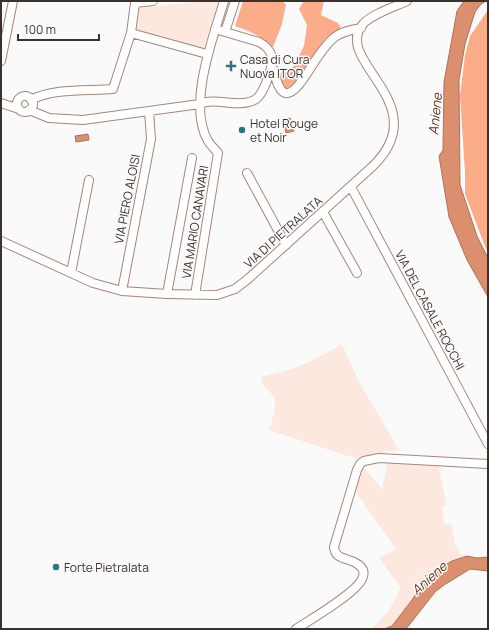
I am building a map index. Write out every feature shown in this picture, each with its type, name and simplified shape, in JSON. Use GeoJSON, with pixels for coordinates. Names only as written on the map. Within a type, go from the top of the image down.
{"type":"FeatureCollection","features":[{"type":"Feature","properties":{"kind":"street"},"geometry":{"type":"LineString","coordinates":[[1,61],[13,1]]}},
{"type":"Feature","properties":{"kind":"street"},"geometry":{"type":"LineString","coordinates":[[31,100],[42,95],[113,89],[131,33],[135,2],[153,1]]}},
{"type":"Feature","properties":{"kind":"street"},"geometry":{"type":"LineString","coordinates":[[200,104],[207,54],[224,1]]}},
{"type":"Feature","properties":{"kind":"street"},"geometry":{"type":"LineString","coordinates":[[225,32],[235,1]]}},
{"type":"Feature","properties":{"kind":"street"},"geometry":{"type":"LineString","coordinates":[[215,29],[262,43],[270,53],[272,58],[272,66],[281,89],[290,93],[297,87],[317,58],[335,36],[361,28],[368,20],[407,1]]}},
{"type":"Feature","properties":{"kind":"street","name":"VIA DI PIETRALATA"},"geometry":{"type":"LineString","coordinates":[[1,241],[96,285],[122,291],[217,295],[235,289],[373,166],[382,156],[390,142],[395,123],[393,111],[390,103],[359,52],[357,40],[361,28]]}},
{"type":"Feature","properties":{"kind":"street"},"geometry":{"type":"LineString","coordinates":[[131,33],[207,54]]}},
{"type":"Feature","properties":{"kind":"street"},"geometry":{"type":"LineString","coordinates":[[1,102],[24,112],[29,110],[49,118],[77,121],[149,112],[208,102],[245,103],[254,100],[261,94],[272,66]]}},
{"type":"Feature","properties":{"kind":"street"},"geometry":{"type":"LineString","coordinates":[[1,102],[18,100],[22,97],[26,97],[31,100]]}},
{"type":"Feature","properties":{"kind":"street"},"geometry":{"type":"LineString","coordinates":[[18,100],[17,106],[19,109]]}},
{"type":"Feature","properties":{"kind":"street"},"geometry":{"type":"LineString","coordinates":[[29,110],[32,106],[31,100]]}},
{"type":"Feature","properties":{"kind":"street","name":"VIA MARIO CANAVARI"},"geometry":{"type":"LineString","coordinates":[[195,295],[218,153],[209,142],[205,133],[200,104]]}},
{"type":"Feature","properties":{"kind":"street","name":"VIA PIERO ALOISI"},"geometry":{"type":"LineString","coordinates":[[122,291],[151,139],[149,112]]}},
{"type":"Feature","properties":{"kind":"street"},"geometry":{"type":"LineString","coordinates":[[167,294],[192,158]]}},
{"type":"Feature","properties":{"kind":"street"},"geometry":{"type":"LineString","coordinates":[[247,172],[286,245]]}},
{"type":"Feature","properties":{"kind":"street"},"geometry":{"type":"LineString","coordinates":[[71,273],[89,180]]}},
{"type":"Feature","properties":{"kind":"street","name":"VIA DEL CASALE ROCCHI"},"geometry":{"type":"LineString","coordinates":[[350,186],[488,444]]}},
{"type":"Feature","properties":{"kind":"street"},"geometry":{"type":"LineString","coordinates":[[323,212],[357,273]]}},
{"type":"Feature","properties":{"kind":"street"},"geometry":{"type":"LineString","coordinates":[[296,629],[327,609],[358,585],[362,580],[364,572],[362,567],[355,562],[338,556],[335,553],[334,548],[357,470],[362,463],[367,460],[378,458],[488,464]]}},
{"type":"Feature","properties":{"kind":"shaded area"},"geometry":{"type":"Polygon","coordinates":[[[202,1],[219,1],[203,49],[135,32],[138,8],[202,1]]]}},
{"type":"Feature","properties":{"kind":"shaded area"},"geometry":{"type":"Polygon","coordinates":[[[243,1],[281,1],[286,4],[282,24],[273,47],[260,37],[235,26],[243,1]]]}},
{"type":"Feature","properties":{"kind":"shaded area"},"geometry":{"type":"Polygon","coordinates":[[[304,1],[324,1],[321,15],[338,23],[341,28],[325,39],[296,83],[291,88],[285,89],[279,76],[281,72],[291,71],[304,46],[307,25],[299,9],[304,1]]]}},
{"type":"Feature","properties":{"kind":"shaded area"},"geometry":{"type":"Polygon","coordinates":[[[488,10],[488,254],[465,194],[460,96],[465,55],[470,36],[488,10]]]}},
{"type":"Feature","properties":{"kind":"shaded area"},"geometry":{"type":"Polygon","coordinates":[[[342,344],[359,382],[398,450],[376,454],[360,460],[269,430],[275,410],[275,398],[262,384],[261,377],[283,372],[303,364],[342,344]]]}},
{"type":"Feature","properties":{"kind":"shaded area"},"geometry":{"type":"Polygon","coordinates":[[[388,462],[438,463],[446,504],[442,507],[444,524],[451,523],[455,543],[460,554],[467,556],[451,562],[429,574],[394,623],[386,628],[372,629],[389,610],[401,588],[379,558],[396,549],[355,491],[364,468],[382,489],[388,462]]]}},
{"type":"Feature","properties":{"kind":"water"},"geometry":{"type":"Polygon","coordinates":[[[464,1],[486,1],[481,4],[475,12],[465,44],[459,80],[460,185],[477,236],[488,258],[488,297],[467,260],[449,217],[439,156],[443,150],[444,82],[457,11],[464,1]]]}},
{"type":"Feature","properties":{"kind":"water"},"geometry":{"type":"Polygon","coordinates":[[[290,118],[294,131],[286,133],[282,120],[290,118]]]}},
{"type":"Feature","properties":{"kind":"water"},"geometry":{"type":"Polygon","coordinates":[[[88,134],[89,140],[76,142],[75,136],[88,134]]]}},
{"type":"Feature","properties":{"kind":"water","name":"Aniene"},"geometry":{"type":"Polygon","coordinates":[[[467,556],[477,558],[488,557],[488,571],[470,569],[444,585],[435,592],[406,629],[384,629],[392,626],[412,600],[427,576],[452,561],[467,556]]]}},
{"type":"Feature","properties":{"kind":"place","name":"Casa di Cura Nuova ITOR"},"geometry":{"type":"Point","coordinates":[231,66]}},
{"type":"Feature","properties":{"kind":"place","name":"Hotel Rouge et Noir"},"geometry":{"type":"Point","coordinates":[242,130]}},
{"type":"Feature","properties":{"kind":"place","name":"Forte Pietralata"},"geometry":{"type":"Point","coordinates":[56,567]}}]}
